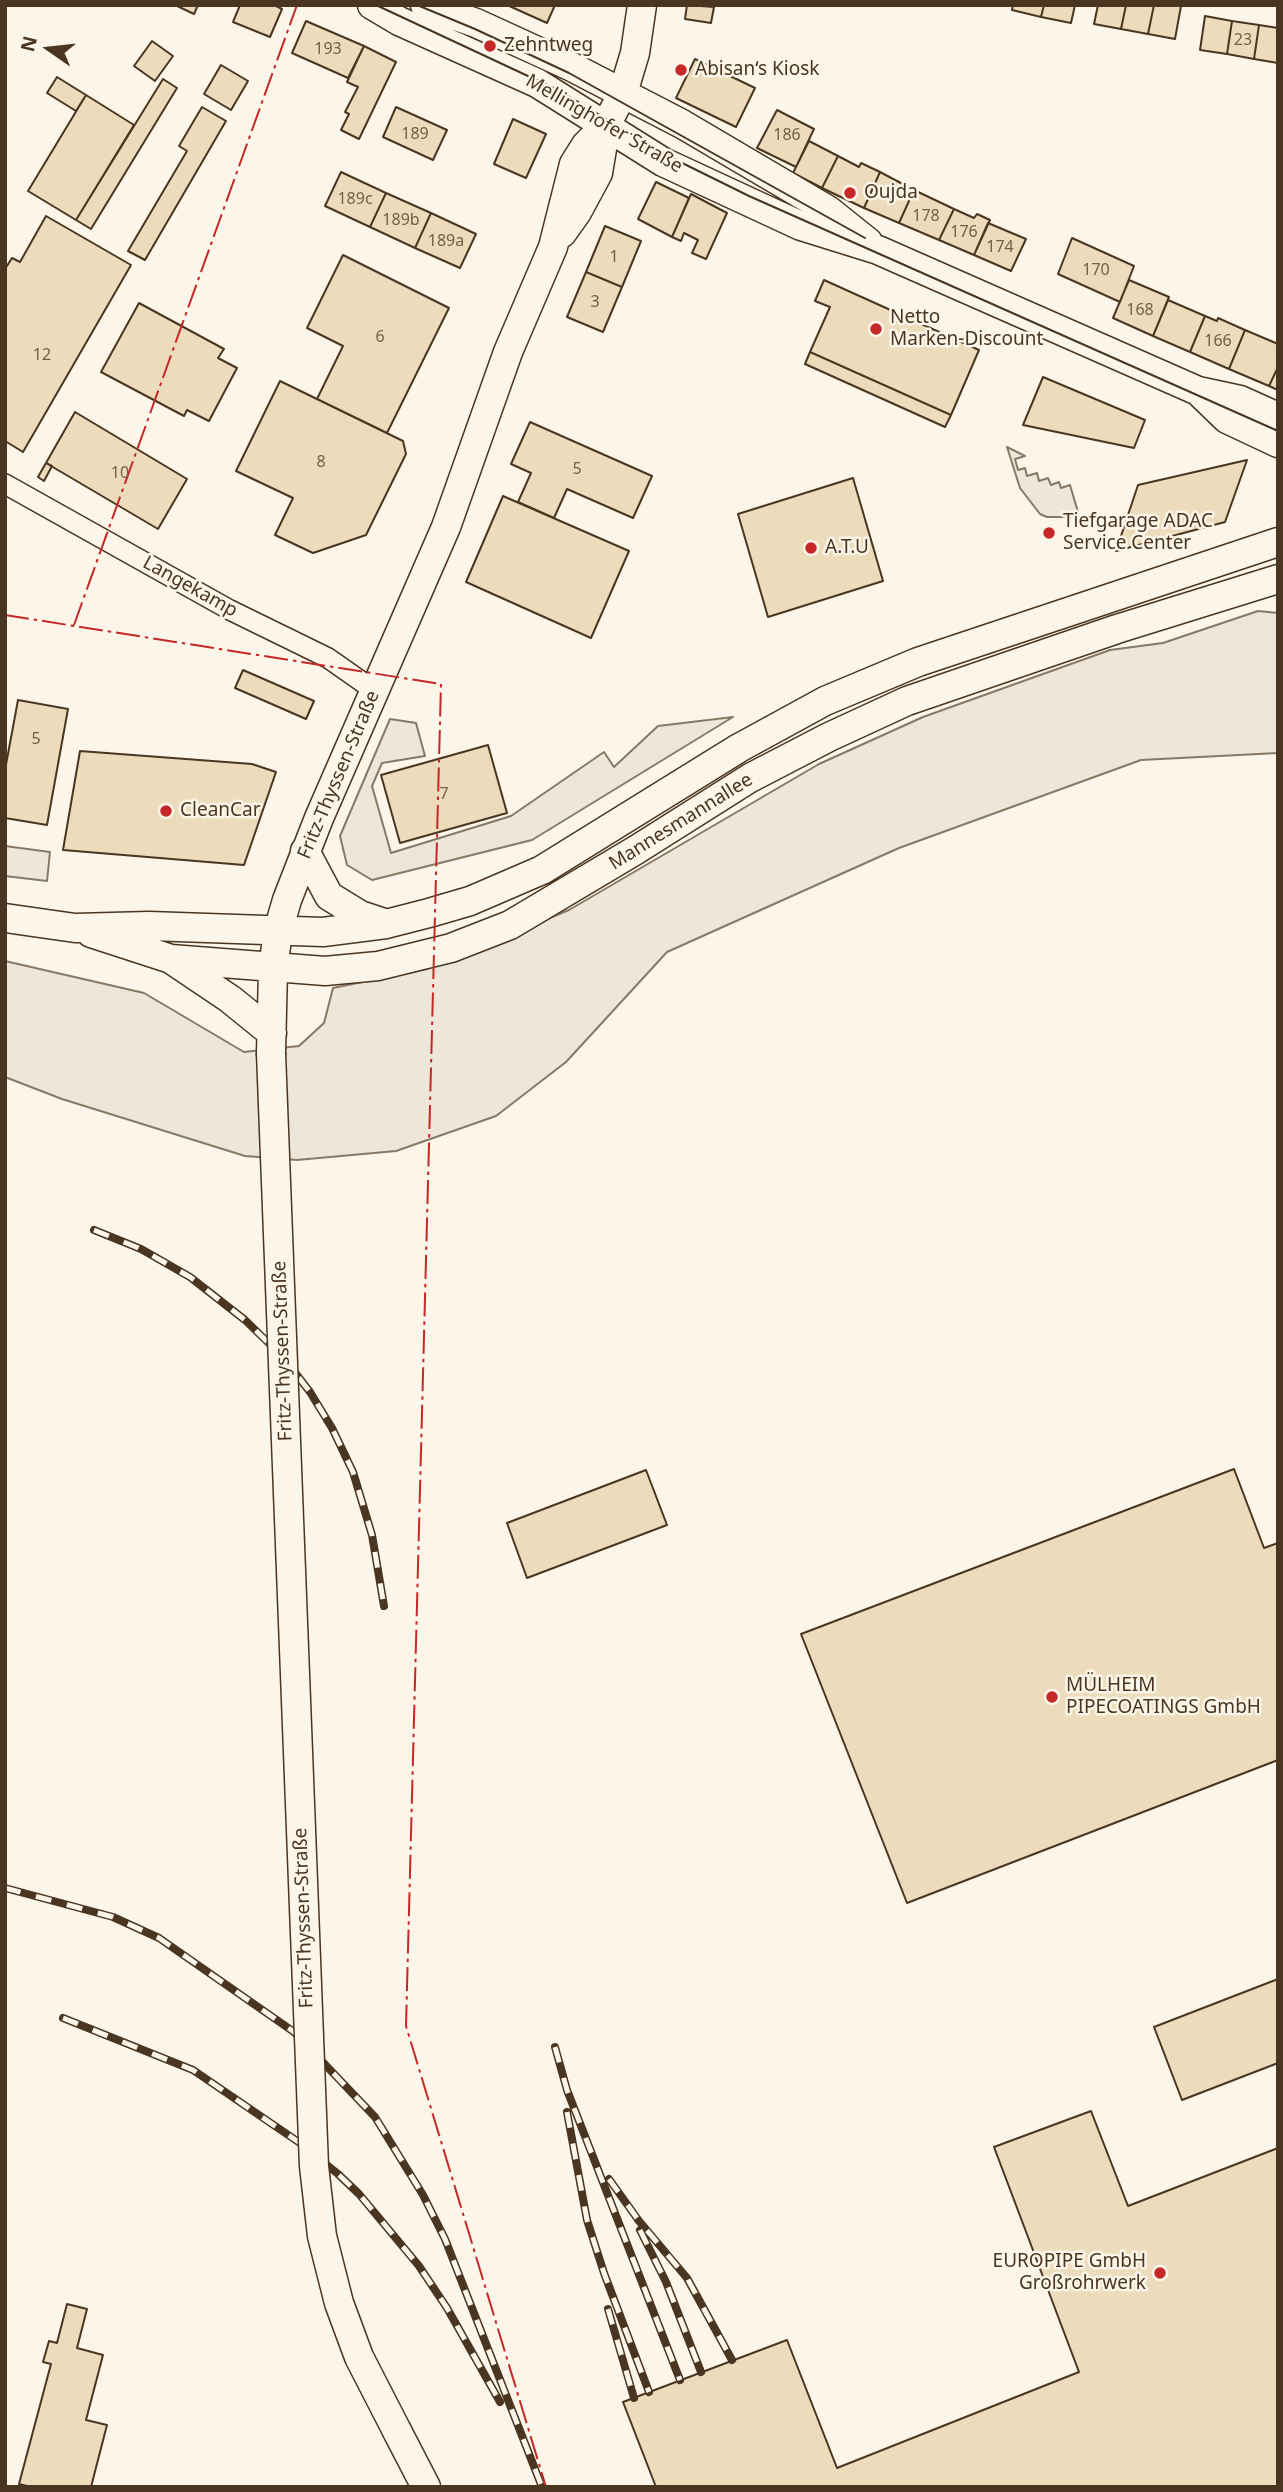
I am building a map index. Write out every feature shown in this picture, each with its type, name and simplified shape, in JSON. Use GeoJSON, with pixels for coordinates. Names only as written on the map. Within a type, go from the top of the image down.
{"type":"FeatureCollection","features":[{"type":"Feature","properties":{"kind":"street","name":"Mellinghofer Straße"},"geometry":{"type":"LineString","coordinates":[[372,5],[399,21],[537,83],[607,122],[663,162],[801,226],[878,250],[1198,391],[1240,400],[1278,417]]}},
{"type":"Feature","properties":{"kind":"street","name":"Mellinghofer Straße"},"geometry":{"type":"LineString","coordinates":[[425,5],[476,23],[682,124],[828,210],[878,250]]}},
{"type":"Feature","properties":{"kind":"street"},"geometry":{"type":"LineString","coordinates":[[642,5],[635,53],[622,93],[607,122],[644,125],[762,191],[808,207],[828,210]]}},
{"type":"Feature","properties":{"kind":"street","name":"Fritz-Thyssen-Straße"},"geometry":{"type":"LineString","coordinates":[[426,2487],[359,2357],[339,2303],[322,2236],[314,2166],[272,1043],[273,969],[278,931],[305,850],[446,527],[508,352],[553,247],[574,164],[586,145],[607,122]]}},
{"type":"Feature","properties":{"kind":"street","name":"Mellinghofer Straße"},"geometry":{"type":"LineString","coordinates":[[1198,391],[1227,419],[1278,443]]}},
{"type":"Feature","properties":{"kind":"street","name":"Langekamp"},"geometry":{"type":"LineString","coordinates":[[5,484],[230,610],[328,658],[375,691]]}},
{"type":"Feature","properties":{"kind":"street","name":"Mannesmannallee"},"geometry":{"type":"LineString","coordinates":[[5,918],[75,928],[149,926],[335,932],[386,923],[470,901],[542,870],[739,748],[825,701],[918,662],[1278,542]]}},
{"type":"Feature","properties":{"kind":"street","name":"Mannesmannallee"},"geometry":{"type":"LineString","coordinates":[[75,928],[170,959],[273,969],[351,970],[379,966],[451,948],[510,925],[750,778],[907,701],[1117,629],[1270,587]]}},
{"type":"Feature","properties":{"kind":"street"},"geometry":{"type":"LineString","coordinates":[[305,850],[329,896],[360,915],[386,923]]}},
{"type":"Feature","properties":{"kind":"street"},"geometry":{"type":"LineString","coordinates":[[170,959],[230,999],[272,1043]]}},
{"type":"Feature","properties":{"kind":"shaded area"},"geometry":{"type":"Polygon","coordinates":[[[1007,447],[1025,456],[1015,459],[1018,470],[1025,468],[1027,476],[1037,473],[1039,481],[1048,478],[1051,485],[1059,482],[1061,488],[1070,485],[1078,512],[1062,517],[1040,514],[1020,488],[1007,447]]]}},
{"type":"Feature","properties":{"kind":"shaded area"},"geometry":{"type":"Polygon","coordinates":[[[1258,611],[1278,613],[1278,753],[1141,760],[899,848],[667,952],[566,1062],[496,1116],[396,1151],[297,1160],[245,1156],[62,1099],[5,1077],[5,961],[144,993],[244,1052],[299,1046],[324,1023],[333,988],[427,969],[569,910],[819,764],[923,717],[1110,650],[1163,643],[1258,611]]]}},
{"type":"Feature","properties":{"kind":"shaded area"},"geometry":{"type":"Polygon","coordinates":[[[733,717],[532,840],[372,880],[347,865],[340,836],[390,719],[416,723],[425,756],[382,763],[372,786],[391,853],[511,816],[604,752],[614,767],[658,726],[733,717]]]}},
{"type":"Feature","properties":{"kind":"shaded area"},"geometry":{"type":"Polygon","coordinates":[[[5,846],[50,852],[47,881],[5,876],[5,846]]]}},
{"type":"Feature","properties":{"kind":"building"},"geometry":{"type":"Polygon","coordinates":[[[175,5],[198,5],[194,14],[175,5]]]}},
{"type":"Feature","properties":{"kind":"building"},"geometry":{"type":"Polygon","coordinates":[[[240,5],[274,5],[282,9],[270,37],[233,22],[240,5]]]}},
{"type":"Feature","properties":{"kind":"building"},"geometry":{"type":"Polygon","coordinates":[[[507,5],[555,5],[547,23],[507,5]]]}},
{"type":"Feature","properties":{"kind":"building"},"geometry":{"type":"Polygon","coordinates":[[[687,5],[714,7],[711,23],[685,19],[687,5]]]}},
{"type":"Feature","properties":{"kind":"building"},"geometry":{"type":"Polygon","coordinates":[[[1013,5],[1044,5],[1041,17],[1012,10],[1013,5]]]}},
{"type":"Feature","properties":{"kind":"building"},"geometry":{"type":"Polygon","coordinates":[[[1044,5],[1075,5],[1071,23],[1041,17],[1044,5]]]}},
{"type":"Feature","properties":{"kind":"building"},"geometry":{"type":"Polygon","coordinates":[[[1098,5],[1126,5],[1121,29],[1094,24],[1098,5]]]}},
{"type":"Feature","properties":{"kind":"building"},"geometry":{"type":"Polygon","coordinates":[[[1126,5],[1154,5],[1148,34],[1121,29],[1126,5]]]}},
{"type":"Feature","properties":{"kind":"building"},"geometry":{"type":"Polygon","coordinates":[[[1154,5],[1181,6],[1175,39],[1148,34],[1154,5]]]}},
{"type":"Feature","properties":{"kind":"building"},"geometry":{"type":"Polygon","coordinates":[[[1205,16],[1232,21],[1227,54],[1200,50],[1205,16]]]}},
{"type":"Feature","properties":{"kind":"building"},"geometry":{"type":"Polygon","coordinates":[[[306,21],[364,46],[348,78],[292,53],[306,21]]]}},
{"type":"Feature","properties":{"kind":"building"},"geometry":{"type":"Polygon","coordinates":[[[1232,21],[1259,25],[1254,59],[1227,54],[1232,21]]]}},
{"type":"Feature","properties":{"kind":"building"},"geometry":{"type":"Polygon","coordinates":[[[1259,25],[1278,28],[1278,63],[1254,59],[1259,25]]]}},
{"type":"Feature","properties":{"kind":"building"},"geometry":{"type":"Polygon","coordinates":[[[152,41],[173,56],[155,81],[134,66],[152,41]]]}},
{"type":"Feature","properties":{"kind":"building"},"geometry":{"type":"Polygon","coordinates":[[[364,46],[396,62],[359,139],[341,130],[349,114],[345,112],[358,87],[347,82],[364,46]]]}},
{"type":"Feature","properties":{"kind":"building"},"geometry":{"type":"Polygon","coordinates":[[[695,59],[755,88],[736,127],[676,98],[695,59]]]}},
{"type":"Feature","properties":{"kind":"building"},"geometry":{"type":"Polygon","coordinates":[[[221,65],[248,81],[231,110],[204,94],[221,65]]]}},
{"type":"Feature","properties":{"kind":"building"},"geometry":{"type":"Polygon","coordinates":[[[57,77],[86,95],[76,111],[47,93],[57,77]]]}},
{"type":"Feature","properties":{"kind":"building"},"geometry":{"type":"Polygon","coordinates":[[[163,79],[177,88],[91,229],[76,220],[163,79]]]}},
{"type":"Feature","properties":{"kind":"building"},"geometry":{"type":"Polygon","coordinates":[[[86,95],[134,125],[76,220],[28,191],[86,95]]]}},
{"type":"Feature","properties":{"kind":"building"},"geometry":{"type":"Polygon","coordinates":[[[202,107],[226,121],[145,260],[128,251],[187,151],[179,146],[202,107]]]}},
{"type":"Feature","properties":{"kind":"building"},"geometry":{"type":"Polygon","coordinates":[[[396,107],[447,130],[433,160],[383,137],[396,107]]]}},
{"type":"Feature","properties":{"kind":"building"},"geometry":{"type":"Polygon","coordinates":[[[777,110],[814,129],[796,167],[757,148],[777,110]]]}},
{"type":"Feature","properties":{"kind":"building"},"geometry":{"type":"Polygon","coordinates":[[[513,119],[546,134],[526,178],[494,164],[513,119]]]}},
{"type":"Feature","properties":{"kind":"building"},"geometry":{"type":"Polygon","coordinates":[[[809,141],[838,156],[822,188],[793,173],[809,141]]]}},
{"type":"Feature","properties":{"kind":"building"},"geometry":{"type":"Polygon","coordinates":[[[838,156],[859,167],[861,163],[880,172],[864,208],[822,188],[838,156]]]}},
{"type":"Feature","properties":{"kind":"building"},"geometry":{"type":"Polygon","coordinates":[[[341,172],[386,193],[370,227],[325,206],[341,172]]]}},
{"type":"Feature","properties":{"kind":"building"},"geometry":{"type":"Polygon","coordinates":[[[880,172],[914,190],[899,223],[864,208],[880,172]]]}},
{"type":"Feature","properties":{"kind":"building"},"geometry":{"type":"Polygon","coordinates":[[[656,182],[689,198],[672,237],[638,219],[656,182]]]}},
{"type":"Feature","properties":{"kind":"building"},"geometry":{"type":"Polygon","coordinates":[[[914,190],[954,209],[939,240],[899,223],[914,190]]]}},
{"type":"Feature","properties":{"kind":"building"},"geometry":{"type":"Polygon","coordinates":[[[386,193],[431,213],[415,248],[370,227],[386,193]]]}},
{"type":"Feature","properties":{"kind":"building"},"geometry":{"type":"Polygon","coordinates":[[[691,194],[727,213],[706,259],[692,253],[698,240],[684,233],[681,241],[672,237],[691,194]]]}},
{"type":"Feature","properties":{"kind":"building"},"geometry":{"type":"Polygon","coordinates":[[[954,209],[974,218],[977,214],[990,220],[974,255],[939,240],[954,209]]]}},
{"type":"Feature","properties":{"kind":"building"},"geometry":{"type":"Polygon","coordinates":[[[431,213],[476,234],[460,268],[415,248],[431,213]]]}},
{"type":"Feature","properties":{"kind":"building"},"geometry":{"type":"Polygon","coordinates":[[[46,216],[131,265],[23,452],[5,441],[5,269],[12,258],[20,262],[46,216]]]}},
{"type":"Feature","properties":{"kind":"building"},"geometry":{"type":"Polygon","coordinates":[[[988,223],[1026,239],[1011,271],[974,255],[988,223]]]}},
{"type":"Feature","properties":{"kind":"building"},"geometry":{"type":"Polygon","coordinates":[[[605,226],[641,241],[622,287],[586,272],[605,226]]]}},
{"type":"Feature","properties":{"kind":"building"},"geometry":{"type":"Polygon","coordinates":[[[1072,238],[1134,266],[1120,302],[1058,274],[1072,238]]]}},
{"type":"Feature","properties":{"kind":"building"},"geometry":{"type":"Polygon","coordinates":[[[343,255],[449,308],[387,433],[317,399],[343,346],[307,328],[343,255]]]}},
{"type":"Feature","properties":{"kind":"building"},"geometry":{"type":"Polygon","coordinates":[[[586,272],[622,287],[603,332],[567,317],[586,272]]]}},
{"type":"Feature","properties":{"kind":"building","name":"Netto Marken-Discount"},"geometry":{"type":"Polygon","coordinates":[[[824,280],[979,350],[951,415],[810,352],[830,307],[815,301],[824,280]]]}},
{"type":"Feature","properties":{"kind":"building"},"geometry":{"type":"Polygon","coordinates":[[[1129,280],[1169,297],[1153,336],[1113,318],[1129,280]]]}},
{"type":"Feature","properties":{"kind":"building"},"geometry":{"type":"Polygon","coordinates":[[[1168,300],[1205,316],[1190,352],[1153,336],[1168,300]]]}},
{"type":"Feature","properties":{"kind":"building"},"geometry":{"type":"Polygon","coordinates":[[[139,303],[224,349],[218,358],[237,368],[209,421],[187,410],[184,416],[101,372],[139,303]]]}},
{"type":"Feature","properties":{"kind":"building"},"geometry":{"type":"Polygon","coordinates":[[[1205,316],[1217,321],[1218,318],[1245,330],[1229,369],[1190,352],[1205,316]]]}},
{"type":"Feature","properties":{"kind":"building"},"geometry":{"type":"Polygon","coordinates":[[[1245,330],[1278,344],[1278,367],[1269,386],[1229,369],[1245,330]]]}},
{"type":"Feature","properties":{"kind":"building"},"geometry":{"type":"Polygon","coordinates":[[[810,352],[951,415],[945,427],[805,364],[810,352]]]}},
{"type":"Feature","properties":{"kind":"building"},"geometry":{"type":"Polygon","coordinates":[[[1278,367],[1278,390],[1269,386],[1278,367]]]}},
{"type":"Feature","properties":{"kind":"building"},"geometry":{"type":"Polygon","coordinates":[[[1043,377],[1145,420],[1134,448],[1023,425],[1043,377]]]}},
{"type":"Feature","properties":{"kind":"building"},"geometry":{"type":"Polygon","coordinates":[[[280,381],[403,441],[406,454],[366,535],[313,553],[275,535],[293,498],[236,471],[280,381]]]}},
{"type":"Feature","properties":{"kind":"building"},"geometry":{"type":"Polygon","coordinates":[[[75,412],[187,479],[158,529],[46,463],[75,412]]]}},
{"type":"Feature","properties":{"kind":"building"},"geometry":{"type":"Polygon","coordinates":[[[530,422],[652,476],[633,518],[567,489],[554,518],[518,502],[531,473],[511,464],[530,422]]]}},
{"type":"Feature","properties":{"kind":"building"},"geometry":{"type":"Polygon","coordinates":[[[1247,460],[1225,522],[1116,551],[1138,485],[1247,460]]]}},
{"type":"Feature","properties":{"kind":"building"},"geometry":{"type":"Polygon","coordinates":[[[46,463],[52,466],[44,481],[38,477],[46,463]]]}},
{"type":"Feature","properties":{"kind":"building","name":"A.T.U"},"geometry":{"type":"Polygon","coordinates":[[[853,478],[883,581],[768,617],[738,514],[853,478]]]}},
{"type":"Feature","properties":{"kind":"building"},"geometry":{"type":"Polygon","coordinates":[[[503,496],[629,551],[591,638],[466,582],[503,496]]]}},
{"type":"Feature","properties":{"kind":"building"},"geometry":{"type":"Polygon","coordinates":[[[243,670],[314,701],[306,719],[235,688],[243,670]]]}},
{"type":"Feature","properties":{"kind":"building"},"geometry":{"type":"Polygon","coordinates":[[[18,700],[68,709],[47,825],[5,818],[5,770],[18,700]]]}},
{"type":"Feature","properties":{"kind":"building"},"geometry":{"type":"Polygon","coordinates":[[[488,745],[507,813],[400,843],[381,775],[488,745]]]}},
{"type":"Feature","properties":{"kind":"building","name":"CleanCar"},"geometry":{"type":"Polygon","coordinates":[[[80,751],[252,764],[276,772],[244,865],[63,850],[80,751]]]}},
{"type":"Feature","properties":{"kind":"building","name":"MÜLHEIM PIPECOATINGS GmbH"},"geometry":{"type":"Polygon","coordinates":[[[1234,1469],[1264,1548],[1278,1543],[1278,1760],[907,1903],[801,1634],[1234,1469]]]}},
{"type":"Feature","properties":{"kind":"building"},"geometry":{"type":"Polygon","coordinates":[[[646,1470],[667,1525],[527,1578],[507,1523],[646,1470]]]}},
{"type":"Feature","properties":{"kind":"building"},"geometry":{"type":"Polygon","coordinates":[[[1278,1979],[1278,2063],[1182,2100],[1154,2027],[1278,1979]]]}},
{"type":"Feature","properties":{"kind":"building","name":"EUROPIPE GmbH Großrohrwerk"},"geometry":{"type":"Polygon","coordinates":[[[1091,2111],[1128,2206],[1278,2148],[1278,2487],[656,2487],[623,2402],[787,2340],[837,2468],[1079,2372],[994,2147],[1091,2111]]]}},
{"type":"Feature","properties":{"kind":"building"},"geometry":{"type":"Polygon","coordinates":[[[67,2304],[87,2309],[77,2348],[103,2355],[86,2420],[107,2425],[91,2487],[31,2487],[19,2484],[51,2364],[43,2362],[49,2341],[57,2343],[67,2304]]]}},
{"type":"Feature","properties":{"kind":"tram line"},"geometry":{"type":"LineString","coordinates":[[376,5],[560,91],[666,155],[749,196],[1278,431]]}},
{"type":"Feature","properties":{"kind":"tram line"},"geometry":{"type":"LineString","coordinates":[[417,5],[569,73],[865,238]]}},
{"type":"Feature","properties":{"kind":"railway"},"geometry":{"type":"LineString","coordinates":[[94,1230],[141,1249],[190,1277],[245,1320],[283,1357],[310,1392],[332,1428],[353,1472],[372,1535],[384,1606]]}},
{"type":"Feature","properties":{"kind":"railway"},"geometry":{"type":"LineString","coordinates":[[5,1888],[113,1917],[159,1938],[294,2032],[375,2117],[423,2195],[445,2239],[542,2487]]}},
{"type":"Feature","properties":{"kind":"railway"},"geometry":{"type":"LineString","coordinates":[[63,2018],[193,2070],[300,2143],[338,2174],[359,2194],[419,2266],[447,2308],[500,2402]]}},
{"type":"Feature","properties":{"kind":"railway"},"geometry":{"type":"LineString","coordinates":[[555,2047],[567,2090],[680,2380]]}},
{"type":"Feature","properties":{"kind":"railway"},"geometry":{"type":"LineString","coordinates":[[567,2112],[587,2220],[649,2392]]}},
{"type":"Feature","properties":{"kind":"railway"},"geometry":{"type":"LineString","coordinates":[[609,2179],[639,2221],[687,2278],[732,2360]]}},
{"type":"Feature","properties":{"kind":"railway"},"geometry":{"type":"LineString","coordinates":[[640,2230],[666,2282],[701,2372]]}},
{"type":"Feature","properties":{"kind":"railway"},"geometry":{"type":"LineString","coordinates":[[608,2309],[634,2398]]}},
{"type":"Feature","properties":{"kind":"power"},"geometry":{"type":"LineString","coordinates":[[74,625],[297,5]]}},
{"type":"Feature","properties":{"kind":"power"},"geometry":{"type":"LineString","coordinates":[[5,615],[441,684],[406,2026],[546,2487]]}},
{"type":"Feature","properties":{"kind":"place","name":"Zehntweg"},"geometry":{"type":"Point","coordinates":[490,46]}},
{"type":"Feature","properties":{"kind":"place","name":"Abisan‘s Kiosk"},"geometry":{"type":"Point","coordinates":[681,70]}},
{"type":"Feature","properties":{"kind":"place","name":"Oujda"},"geometry":{"type":"Point","coordinates":[850,193]}},
{"type":"Feature","properties":{"kind":"place","name":"Netto Marken-Discount"},"geometry":{"type":"Point","coordinates":[876,329]}},
{"type":"Feature","properties":{"kind":"place","name":"Tiefgarage ADAC Service Center"},"geometry":{"type":"Point","coordinates":[1049,533]}},
{"type":"Feature","properties":{"kind":"place","name":"A.T.U"},"geometry":{"type":"Point","coordinates":[811,548]}},
{"type":"Feature","properties":{"kind":"place","name":"CleanCar"},"geometry":{"type":"Point","coordinates":[166,811]}},
{"type":"Feature","properties":{"kind":"place","name":"MÜLHEIM PIPECOATINGS GmbH"},"geometry":{"type":"Point","coordinates":[1052,1697]}},
{"type":"Feature","properties":{"kind":"place","name":"EUROPIPE GmbH Großrohrwerk"},"geometry":{"type":"Point","coordinates":[1160,2273]}}]}
